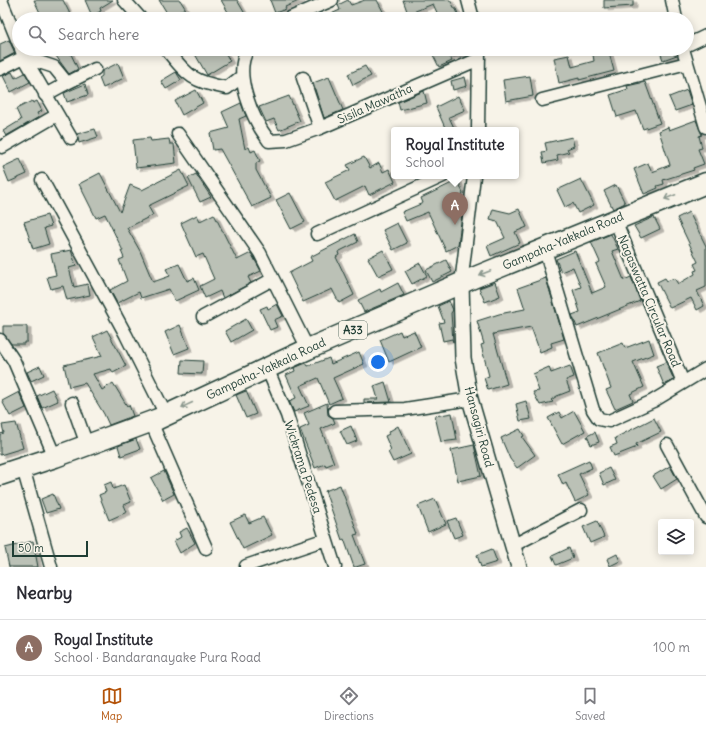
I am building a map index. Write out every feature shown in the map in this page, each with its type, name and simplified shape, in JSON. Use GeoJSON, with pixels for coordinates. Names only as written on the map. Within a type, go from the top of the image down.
{"type":"FeatureCollection","features":[{"type":"Feature","properties":{"kind":"highway","name":"Gampaha-Yakkala Road"},"geometry":{"type":"LineString","coordinates":[[0,474],[54,458],[158,418],[308,349],[706,183]]}},
{"type":"Feature","properties":{"kind":"street"},"geometry":{"type":"LineString","coordinates":[[1,0],[12,27]]}},
{"type":"Feature","properties":{"kind":"street"},"geometry":{"type":"LineString","coordinates":[[124,0],[135,12]]}},
{"type":"Feature","properties":{"kind":"street"},"geometry":{"type":"LineString","coordinates":[[304,12],[332,0]]}},
{"type":"Feature","properties":{"kind":"street"},"geometry":{"type":"LineString","coordinates":[[468,0],[471,12]]}},
{"type":"Feature","properties":{"kind":"street"},"geometry":{"type":"LineString","coordinates":[[672,0],[675,12]]}},
{"type":"Feature","properties":{"kind":"street"},"geometry":{"type":"LineString","coordinates":[[694,42],[706,36]]}},
{"type":"Feature","properties":{"kind":"street"},"geometry":{"type":"LineString","coordinates":[[0,69],[19,56]]}},
{"type":"Feature","properties":{"kind":"street"},"geometry":{"type":"LineString","coordinates":[[25,56],[45,95],[71,138]]}},
{"type":"Feature","properties":{"kind":"street"},"geometry":{"type":"LineString","coordinates":[[30,56],[54,67],[67,84]]}},
{"type":"Feature","properties":{"kind":"street"},"geometry":{"type":"LineString","coordinates":[[172,56],[187,74],[209,85],[227,88],[241,77],[246,56]]}},
{"type":"Feature","properties":{"kind":"street","name":"Sisila Mawatha"},"geometry":{"type":"LineString","coordinates":[[241,77],[258,126],[269,141],[286,140],[320,128],[475,56]]}},
{"type":"Feature","properties":{"kind":"street"},"geometry":{"type":"LineString","coordinates":[[478,127],[479,56]]}},
{"type":"Feature","properties":{"kind":"street"},"geometry":{"type":"LineString","coordinates":[[685,56],[706,127]]}},
{"type":"Feature","properties":{"kind":"street"},"geometry":{"type":"LineString","coordinates":[[542,100],[687,63]]}},
{"type":"Feature","properties":{"kind":"street"},"geometry":{"type":"LineString","coordinates":[[45,95],[95,69]]}},
{"type":"Feature","properties":{"kind":"street"},"geometry":{"type":"LineString","coordinates":[[303,78],[320,128]]}},
{"type":"Feature","properties":{"kind":"street"},"geometry":{"type":"LineString","coordinates":[[2,147],[57,115]]}},
{"type":"Feature","properties":{"kind":"street"},"geometry":{"type":"LineString","coordinates":[[178,134],[260,253],[308,349]]}},
{"type":"Feature","properties":{"kind":"street"},"geometry":{"type":"LineString","coordinates":[[317,234],[436,179]]}},
{"type":"Feature","properties":{"kind":"street"},"geometry":{"type":"LineString","coordinates":[[461,284],[474,179]]}},
{"type":"Feature","properties":{"kind":"street"},"geometry":{"type":"LineString","coordinates":[[42,180],[126,335],[206,548]]}},
{"type":"Feature","properties":{"kind":"street","name":"Nagaswatta Circular Road"},"geometry":{"type":"LineString","coordinates":[[615,220],[682,382]]}},
{"type":"Feature","properties":{"kind":"street"},"geometry":{"type":"LineString","coordinates":[[545,250],[593,410],[599,420],[609,420],[615,418],[653,400],[706,369]]}},
{"type":"Feature","properties":{"kind":"street"},"geometry":{"type":"LineString","coordinates":[[203,317],[272,279]]}},
{"type":"Feature","properties":{"kind":"street","name":"Hansagiri Road"},"geometry":{"type":"LineString","coordinates":[[461,284],[463,358],[470,399],[519,567]]}},
{"type":"Feature","properties":{"kind":"street"},"geometry":{"type":"LineString","coordinates":[[0,340],[14,361],[54,458]]}},
{"type":"Feature","properties":{"kind":"street","name":"Wickrama Pedesa"},"geometry":{"type":"LineString","coordinates":[[267,368],[287,415],[335,567]]}},
{"type":"Feature","properties":{"kind":"street"},"geometry":{"type":"LineString","coordinates":[[335,411],[405,408],[470,399]]}},
{"type":"Feature","properties":{"kind":"street"},"geometry":{"type":"LineString","coordinates":[[72,403],[87,445]]}},
{"type":"Feature","properties":{"kind":"street"},"geometry":{"type":"LineString","coordinates":[[667,445],[706,517]]}},
{"type":"Feature","properties":{"kind":"street"},"geometry":{"type":"LineString","coordinates":[[23,468],[51,567]]}},
{"type":"Feature","properties":{"kind":"street"},"geometry":{"type":"LineString","coordinates":[[512,546],[581,510]]}},
{"type":"Feature","properties":{"kind":"street"},"geometry":{"type":"LineString","coordinates":[[246,566],[326,539]]}},
{"type":"Feature","properties":{"kind":"building"},"geometry":{"type":"Polygon","coordinates":[[[34,0],[63,0],[69,12],[40,12],[34,0]]]}},
{"type":"Feature","properties":{"kind":"building"},"geometry":{"type":"Polygon","coordinates":[[[85,0],[113,0],[100,8],[101,11],[99,12],[90,12],[85,0]]]}},
{"type":"Feature","properties":{"kind":"building"},"geometry":{"type":"Polygon","coordinates":[[[159,0],[180,0],[185,8],[179,12],[166,12],[159,0]]]}},
{"type":"Feature","properties":{"kind":"building"},"geometry":{"type":"Polygon","coordinates":[[[221,0],[237,0],[244,12],[228,12],[221,0]]]}},
{"type":"Feature","properties":{"kind":"building"},"geometry":{"type":"Polygon","coordinates":[[[270,0],[301,0],[285,7],[286,9],[275,12],[270,0]]]}},
{"type":"Feature","properties":{"kind":"building"},"geometry":{"type":"Polygon","coordinates":[[[348,0],[351,5],[365,0],[377,0],[383,12],[336,12],[340,10],[338,5],[348,0]]]}},
{"type":"Feature","properties":{"kind":"building"},"geometry":{"type":"Polygon","coordinates":[[[403,0],[450,0],[457,12],[437,12],[433,4],[413,12],[407,12],[403,0]]]}},
{"type":"Feature","properties":{"kind":"building"},"geometry":{"type":"Polygon","coordinates":[[[604,0],[633,0],[633,6],[604,8],[604,0]]]}},
{"type":"Feature","properties":{"kind":"building"},"geometry":{"type":"Polygon","coordinates":[[[9,40],[12,46],[12,55],[0,61],[0,44],[9,40]]]}},
{"type":"Feature","properties":{"kind":"building"},"geometry":{"type":"Polygon","coordinates":[[[56,56],[72,56],[78,69],[69,74],[56,56]]]}},
{"type":"Feature","properties":{"kind":"building"},"geometry":{"type":"Polygon","coordinates":[[[196,56],[227,56],[230,61],[207,75],[196,56]]]}},
{"type":"Feature","properties":{"kind":"building"},"geometry":{"type":"Polygon","coordinates":[[[434,56],[457,56],[450,57],[452,61],[439,67],[434,56]]]}},
{"type":"Feature","properties":{"kind":"building"},"geometry":{"type":"Polygon","coordinates":[[[569,56],[572,67],[594,61],[593,56],[610,56],[614,71],[579,80],[579,78],[559,83],[554,58],[569,56]]]}},
{"type":"Feature","properties":{"kind":"building"},"geometry":{"type":"Polygon","coordinates":[[[662,56],[674,56],[663,60],[662,56]]]}},
{"type":"Feature","properties":{"kind":"building"},"geometry":{"type":"Polygon","coordinates":[[[118,63],[124,78],[103,88],[99,78],[102,76],[102,71],[118,63]]]}},
{"type":"Feature","properties":{"kind":"building"},"geometry":{"type":"Polygon","coordinates":[[[365,66],[371,76],[353,85],[348,74],[365,66]]]}},
{"type":"Feature","properties":{"kind":"building"},"geometry":{"type":"Polygon","coordinates":[[[12,72],[15,78],[25,73],[30,82],[11,92],[3,76],[12,72]]]}},
{"type":"Feature","properties":{"kind":"building"},"geometry":{"type":"Polygon","coordinates":[[[176,72],[181,80],[166,89],[161,81],[176,72]]]}},
{"type":"Feature","properties":{"kind":"building"},"geometry":{"type":"Polygon","coordinates":[[[530,76],[533,96],[506,101],[503,80],[530,76]]]}},
{"type":"Feature","properties":{"kind":"building"},"geometry":{"type":"Polygon","coordinates":[[[329,77],[343,110],[324,118],[313,83],[329,77]]]}},
{"type":"Feature","properties":{"kind":"building"},"geometry":{"type":"Polygon","coordinates":[[[465,77],[467,86],[453,90],[451,81],[465,77]]]}},
{"type":"Feature","properties":{"kind":"building"},"geometry":{"type":"Polygon","coordinates":[[[645,82],[660,123],[643,129],[636,111],[617,117],[610,95],[628,89],[627,86],[645,82]]]}},
{"type":"Feature","properties":{"kind":"building"},"geometry":{"type":"Polygon","coordinates":[[[85,84],[88,95],[67,102],[64,93],[85,84]]]}},
{"type":"Feature","properties":{"kind":"building"},"geometry":{"type":"Polygon","coordinates":[[[196,90],[203,103],[182,115],[175,101],[196,90]]]}},
{"type":"Feature","properties":{"kind":"building"},"geometry":{"type":"Polygon","coordinates":[[[687,90],[692,105],[675,111],[669,97],[687,90]]]}},
{"type":"Feature","properties":{"kind":"building"},"geometry":{"type":"Polygon","coordinates":[[[424,91],[427,103],[400,110],[398,102],[424,91]]]}},
{"type":"Feature","properties":{"kind":"building"},"geometry":{"type":"Polygon","coordinates":[[[289,96],[300,121],[279,130],[274,119],[266,122],[259,107],[289,96]]]}},
{"type":"Feature","properties":{"kind":"building"},"geometry":{"type":"Polygon","coordinates":[[[458,96],[465,110],[449,117],[454,127],[445,127],[436,107],[458,96]]]}},
{"type":"Feature","properties":{"kind":"building"},"geometry":{"type":"Polygon","coordinates":[[[32,101],[33,103],[37,101],[42,111],[37,113],[39,117],[6,136],[3,131],[21,120],[16,109],[32,101]]]}},
{"type":"Feature","properties":{"kind":"building"},"geometry":{"type":"Polygon","coordinates":[[[241,103],[246,116],[239,119],[245,149],[249,147],[251,152],[255,150],[260,161],[256,163],[256,170],[271,198],[252,207],[220,149],[213,150],[210,133],[229,128],[222,112],[241,103]]]}},
{"type":"Feature","properties":{"kind":"building"},"geometry":{"type":"Polygon","coordinates":[[[696,120],[702,135],[699,136],[702,148],[698,149],[704,164],[693,168],[694,170],[663,180],[664,184],[657,186],[658,188],[644,194],[634,169],[648,163],[652,172],[670,165],[659,131],[668,127],[669,130],[696,120]]]}},
{"type":"Feature","properties":{"kind":"building"},"geometry":{"type":"Polygon","coordinates":[[[95,129],[98,137],[79,143],[77,134],[95,129]]]}},
{"type":"Feature","properties":{"kind":"building"},"geometry":{"type":"Polygon","coordinates":[[[572,137],[574,146],[567,149],[569,152],[557,155],[558,160],[544,163],[542,152],[547,151],[545,143],[572,137]]]}},
{"type":"Feature","properties":{"kind":"building"},"geometry":{"type":"Polygon","coordinates":[[[150,138],[151,141],[169,139],[170,144],[174,144],[176,163],[136,168],[133,140],[150,138]]]}},
{"type":"Feature","properties":{"kind":"building"},"geometry":{"type":"Polygon","coordinates":[[[364,157],[370,168],[379,163],[383,172],[389,169],[391,179],[394,179],[395,182],[369,195],[365,186],[335,201],[325,182],[350,170],[347,165],[364,157]]]}},
{"type":"Feature","properties":{"kind":"building"},"geometry":{"type":"Polygon","coordinates":[[[20,159],[27,174],[9,182],[3,167],[20,159]]]}},
{"type":"Feature","properties":{"kind":"building"},"geometry":{"type":"Polygon","coordinates":[[[181,170],[189,186],[148,206],[153,215],[127,228],[140,251],[153,282],[170,276],[166,269],[179,264],[187,281],[194,278],[199,290],[175,301],[169,289],[141,298],[139,292],[117,303],[110,290],[127,281],[119,260],[124,258],[121,251],[123,251],[105,214],[96,218],[79,184],[100,173],[120,212],[130,185],[142,190],[181,170]]]}},
{"type":"Feature","properties":{"kind":"building"},"geometry":{"type":"Polygon","coordinates":[[[196,174],[211,197],[200,202],[188,178],[196,174]]]}},
{"type":"Feature","properties":{"kind":"building"},"geometry":{"type":"Polygon","coordinates":[[[581,179],[594,205],[578,213],[573,203],[565,207],[557,190],[581,179]]]}},
{"type":"Feature","properties":{"kind":"building"},"geometry":{"type":"Polygon","coordinates":[[[458,180],[463,193],[455,209],[462,215],[458,245],[446,251],[428,212],[406,221],[402,212],[423,203],[421,198],[458,180]]]}},
{"type":"Feature","properties":{"kind":"building"},"geometry":{"type":"Polygon","coordinates":[[[616,185],[625,203],[613,209],[604,191],[616,185]]]}},
{"type":"Feature","properties":{"kind":"building"},"geometry":{"type":"Polygon","coordinates":[[[290,193],[305,222],[291,229],[276,200],[290,193]]]}},
{"type":"Feature","properties":{"kind":"building"},"geometry":{"type":"Polygon","coordinates":[[[493,209],[510,213],[519,209],[527,227],[515,232],[520,243],[491,256],[487,246],[505,238],[497,221],[490,219],[493,209]]]}},
{"type":"Feature","properties":{"kind":"building"},"geometry":{"type":"Polygon","coordinates":[[[689,212],[706,246],[706,287],[697,291],[704,306],[697,310],[691,298],[670,308],[657,282],[665,278],[667,281],[674,278],[678,284],[695,274],[694,271],[697,270],[694,264],[698,262],[677,218],[689,212]]]}},
{"type":"Feature","properties":{"kind":"building"},"geometry":{"type":"Polygon","coordinates":[[[214,214],[237,260],[251,253],[261,271],[248,277],[251,283],[223,298],[220,291],[205,298],[200,286],[214,279],[203,254],[196,257],[181,223],[197,215],[200,221],[214,214]]]}},
{"type":"Feature","properties":{"kind":"building"},"geometry":{"type":"Polygon","coordinates":[[[47,215],[51,226],[44,228],[49,244],[33,249],[24,222],[47,215]]]}},
{"type":"Feature","properties":{"kind":"building"},"geometry":{"type":"Polygon","coordinates":[[[654,217],[660,229],[641,238],[634,226],[654,217]]]}},
{"type":"Feature","properties":{"kind":"building"},"geometry":{"type":"Polygon","coordinates":[[[397,223],[407,243],[393,250],[383,230],[397,223]]]}},
{"type":"Feature","properties":{"kind":"building"},"geometry":{"type":"Polygon","coordinates":[[[355,234],[358,242],[338,252],[339,255],[336,257],[354,295],[339,303],[332,289],[303,302],[289,273],[312,261],[310,257],[355,234]]]}},
{"type":"Feature","properties":{"kind":"building"},"geometry":{"type":"Polygon","coordinates":[[[611,234],[618,249],[612,251],[624,280],[631,277],[640,301],[577,327],[572,315],[580,312],[573,290],[581,287],[573,267],[561,272],[556,259],[575,251],[592,293],[606,287],[596,264],[600,262],[591,242],[611,234]]]}},
{"type":"Feature","properties":{"kind":"building"},"geometry":{"type":"Polygon","coordinates":[[[71,250],[76,266],[69,268],[74,287],[88,284],[90,295],[67,300],[63,286],[51,289],[47,277],[56,275],[51,254],[71,250]]]}},
{"type":"Feature","properties":{"kind":"building"},"geometry":{"type":"Polygon","coordinates":[[[383,250],[393,269],[378,276],[368,258],[383,250]]]}},
{"type":"Feature","properties":{"kind":"building"},"geometry":{"type":"Polygon","coordinates":[[[446,260],[452,272],[432,282],[426,270],[446,260]]]}},
{"type":"Feature","properties":{"kind":"building"},"geometry":{"type":"Polygon","coordinates":[[[420,263],[427,276],[412,284],[405,271],[420,263]]]}},
{"type":"Feature","properties":{"kind":"building"},"geometry":{"type":"Polygon","coordinates":[[[546,278],[564,339],[551,343],[552,347],[540,352],[531,327],[493,334],[507,384],[488,390],[484,378],[489,376],[481,345],[484,344],[477,321],[499,314],[525,309],[518,288],[546,278]]]}},
{"type":"Feature","properties":{"kind":"building"},"geometry":{"type":"Polygon","coordinates":[[[495,282],[500,296],[485,302],[479,288],[495,282]]]}},
{"type":"Feature","properties":{"kind":"building"},"geometry":{"type":"Polygon","coordinates":[[[398,283],[404,295],[364,312],[358,300],[380,289],[381,292],[398,283]]]}},
{"type":"Feature","properties":{"kind":"building"},"geometry":{"type":"Polygon","coordinates":[[[449,301],[453,310],[451,313],[453,342],[452,339],[443,341],[439,323],[444,322],[438,306],[449,301]]]}},
{"type":"Feature","properties":{"kind":"building"},"geometry":{"type":"Polygon","coordinates":[[[277,304],[283,316],[274,320],[277,327],[270,330],[260,309],[267,306],[268,309],[277,304]]]}},
{"type":"Feature","properties":{"kind":"building"},"geometry":{"type":"Polygon","coordinates":[[[246,319],[252,330],[231,342],[225,331],[246,319]]]}},
{"type":"Feature","properties":{"kind":"building"},"geometry":{"type":"Polygon","coordinates":[[[180,325],[189,348],[174,354],[165,332],[180,325]]]}},
{"type":"Feature","properties":{"kind":"building"},"geometry":{"type":"Polygon","coordinates":[[[3,326],[27,326],[27,342],[24,342],[24,344],[11,344],[3,333],[3,326]]]}},
{"type":"Feature","properties":{"kind":"building"},"geometry":{"type":"Polygon","coordinates":[[[107,330],[126,366],[113,373],[111,369],[93,374],[102,390],[113,383],[127,406],[129,405],[133,416],[109,425],[85,383],[69,387],[64,365],[102,356],[93,337],[107,330]]]}},
{"type":"Feature","properties":{"kind":"building"},"geometry":{"type":"Polygon","coordinates":[[[400,331],[402,336],[414,331],[421,347],[389,362],[380,340],[400,331]]]}},
{"type":"Feature","properties":{"kind":"building"},"geometry":{"type":"Polygon","coordinates":[[[649,339],[654,354],[633,362],[644,387],[630,394],[633,401],[615,409],[606,390],[611,388],[598,353],[623,343],[625,348],[649,339]]]}},
{"type":"Feature","properties":{"kind":"building"},"geometry":{"type":"Polygon","coordinates":[[[359,352],[364,364],[333,378],[342,398],[329,404],[318,378],[300,386],[309,406],[294,412],[289,401],[296,398],[286,375],[295,371],[294,368],[306,363],[308,366],[329,358],[331,364],[359,352]]]}},
{"type":"Feature","properties":{"kind":"building"},"geometry":{"type":"Polygon","coordinates":[[[182,360],[203,361],[202,374],[181,373],[182,360]]]}},
{"type":"Feature","properties":{"kind":"building"},"geometry":{"type":"Polygon","coordinates":[[[666,362],[674,380],[664,385],[656,366],[666,362]]]}},
{"type":"Feature","properties":{"kind":"building"},"geometry":{"type":"Polygon","coordinates":[[[40,366],[44,375],[31,381],[27,372],[40,366]]]}},
{"type":"Feature","properties":{"kind":"building"},"geometry":{"type":"Polygon","coordinates":[[[570,366],[574,377],[566,380],[570,391],[557,396],[551,400],[553,402],[540,405],[533,392],[539,391],[533,374],[549,367],[551,373],[570,366]]]}},
{"type":"Feature","properties":{"kind":"building"},"geometry":{"type":"Polygon","coordinates":[[[385,382],[391,402],[364,403],[364,399],[378,399],[374,386],[385,382]]]}},
{"type":"Feature","properties":{"kind":"building"},"geometry":{"type":"Polygon","coordinates":[[[52,389],[58,401],[42,408],[37,396],[52,389]]]}},
{"type":"Feature","properties":{"kind":"building"},"geometry":{"type":"Polygon","coordinates":[[[246,391],[256,414],[246,418],[236,395],[246,391]]]}},
{"type":"Feature","properties":{"kind":"building"},"geometry":{"type":"Polygon","coordinates":[[[19,392],[26,408],[10,416],[2,401],[19,392]]]}},
{"type":"Feature","properties":{"kind":"building"},"geometry":{"type":"Polygon","coordinates":[[[526,401],[531,419],[520,421],[516,404],[526,401]]]}},
{"type":"Feature","properties":{"kind":"building"},"geometry":{"type":"Polygon","coordinates":[[[327,403],[328,415],[333,418],[335,423],[321,429],[334,463],[326,466],[325,464],[315,468],[300,429],[309,425],[304,413],[327,403]]]}},
{"type":"Feature","properties":{"kind":"building"},"geometry":{"type":"Polygon","coordinates":[[[574,411],[585,431],[562,444],[548,418],[559,412],[562,418],[574,411]]]}},
{"type":"Feature","properties":{"kind":"building"},"geometry":{"type":"Polygon","coordinates":[[[452,413],[457,440],[441,442],[435,416],[452,413]]]}},
{"type":"Feature","properties":{"kind":"building"},"geometry":{"type":"Polygon","coordinates":[[[654,418],[661,432],[636,444],[637,447],[614,456],[610,447],[617,444],[615,438],[654,418]]]}},
{"type":"Feature","properties":{"kind":"building"},"geometry":{"type":"Polygon","coordinates":[[[16,423],[23,448],[0,455],[0,434],[4,433],[2,425],[16,423]]]}},
{"type":"Feature","properties":{"kind":"building"},"geometry":{"type":"Polygon","coordinates":[[[351,426],[357,441],[347,445],[340,431],[351,426]]]}},
{"type":"Feature","properties":{"kind":"building"},"geometry":{"type":"Polygon","coordinates":[[[398,426],[411,454],[393,462],[388,452],[391,450],[385,436],[389,434],[388,432],[398,426]]]}},
{"type":"Feature","properties":{"kind":"building"},"geometry":{"type":"Polygon","coordinates":[[[520,429],[524,436],[522,437],[535,455],[517,468],[510,459],[501,438],[520,429]]]}},
{"type":"Feature","properties":{"kind":"building"},"geometry":{"type":"Polygon","coordinates":[[[595,432],[599,442],[591,445],[587,436],[595,432]]]}},
{"type":"Feature","properties":{"kind":"building"},"geometry":{"type":"Polygon","coordinates":[[[136,439],[140,449],[121,456],[118,446],[136,439]]]}},
{"type":"Feature","properties":{"kind":"building"},"geometry":{"type":"Polygon","coordinates":[[[474,445],[481,476],[458,481],[451,450],[474,445]]]}},
{"type":"Feature","properties":{"kind":"building"},"geometry":{"type":"Polygon","coordinates":[[[589,460],[592,468],[579,474],[589,495],[575,502],[566,483],[563,485],[558,474],[589,460]]]}},
{"type":"Feature","properties":{"kind":"building"},"geometry":{"type":"Polygon","coordinates":[[[670,466],[677,479],[661,489],[653,476],[670,466]]]}},
{"type":"Feature","properties":{"kind":"building"},"geometry":{"type":"Polygon","coordinates":[[[609,468],[615,480],[604,485],[599,473],[609,468]]]}},
{"type":"Feature","properties":{"kind":"building"},"geometry":{"type":"Polygon","coordinates":[[[164,471],[174,494],[163,500],[151,478],[164,471]]]}},
{"type":"Feature","properties":{"kind":"building"},"geometry":{"type":"Polygon","coordinates":[[[111,482],[113,489],[124,485],[131,502],[124,505],[127,512],[109,520],[99,495],[106,492],[104,485],[111,482]]]}},
{"type":"Feature","properties":{"kind":"building"},"geometry":{"type":"Polygon","coordinates":[[[340,485],[358,534],[354,535],[365,564],[356,567],[354,567],[344,539],[342,540],[325,491],[340,485]]]}},
{"type":"Feature","properties":{"kind":"building"},"geometry":{"type":"Polygon","coordinates":[[[53,494],[59,509],[46,513],[41,499],[53,494]]]}},
{"type":"Feature","properties":{"kind":"building"},"geometry":{"type":"Polygon","coordinates":[[[435,499],[446,524],[428,532],[418,506],[435,499]]]}},
{"type":"Feature","properties":{"kind":"building"},"geometry":{"type":"Polygon","coordinates":[[[245,515],[249,523],[263,517],[272,535],[243,549],[230,522],[245,515]]]}},
{"type":"Feature","properties":{"kind":"building"},"geometry":{"type":"Polygon","coordinates":[[[456,518],[463,535],[454,538],[447,521],[456,518]]]}},
{"type":"Feature","properties":{"kind":"building"},"geometry":{"type":"Polygon","coordinates":[[[597,521],[604,537],[590,543],[583,527],[597,521]]]}},
{"type":"Feature","properties":{"kind":"building"},"geometry":{"type":"Polygon","coordinates":[[[187,528],[195,543],[180,553],[174,541],[181,537],[179,532],[187,528]]]}},
{"type":"Feature","properties":{"kind":"building"},"geometry":{"type":"Polygon","coordinates":[[[33,541],[38,567],[9,567],[5,548],[33,541]]]}},
{"type":"Feature","properties":{"kind":"building"},"geometry":{"type":"Polygon","coordinates":[[[569,548],[573,558],[556,565],[552,556],[569,548]]]}},
{"type":"Feature","properties":{"kind":"building"},"geometry":{"type":"Polygon","coordinates":[[[492,549],[497,562],[481,567],[477,555],[492,549]]]}},
{"type":"Feature","properties":{"kind":"building"},"geometry":{"type":"Polygon","coordinates":[[[617,554],[620,561],[610,566],[607,559],[617,554]]]}},
{"type":"Feature","properties":{"kind":"place","name":"Royal Institute"},"geometry":{"type":"Point","coordinates":[455,225]}}]}
